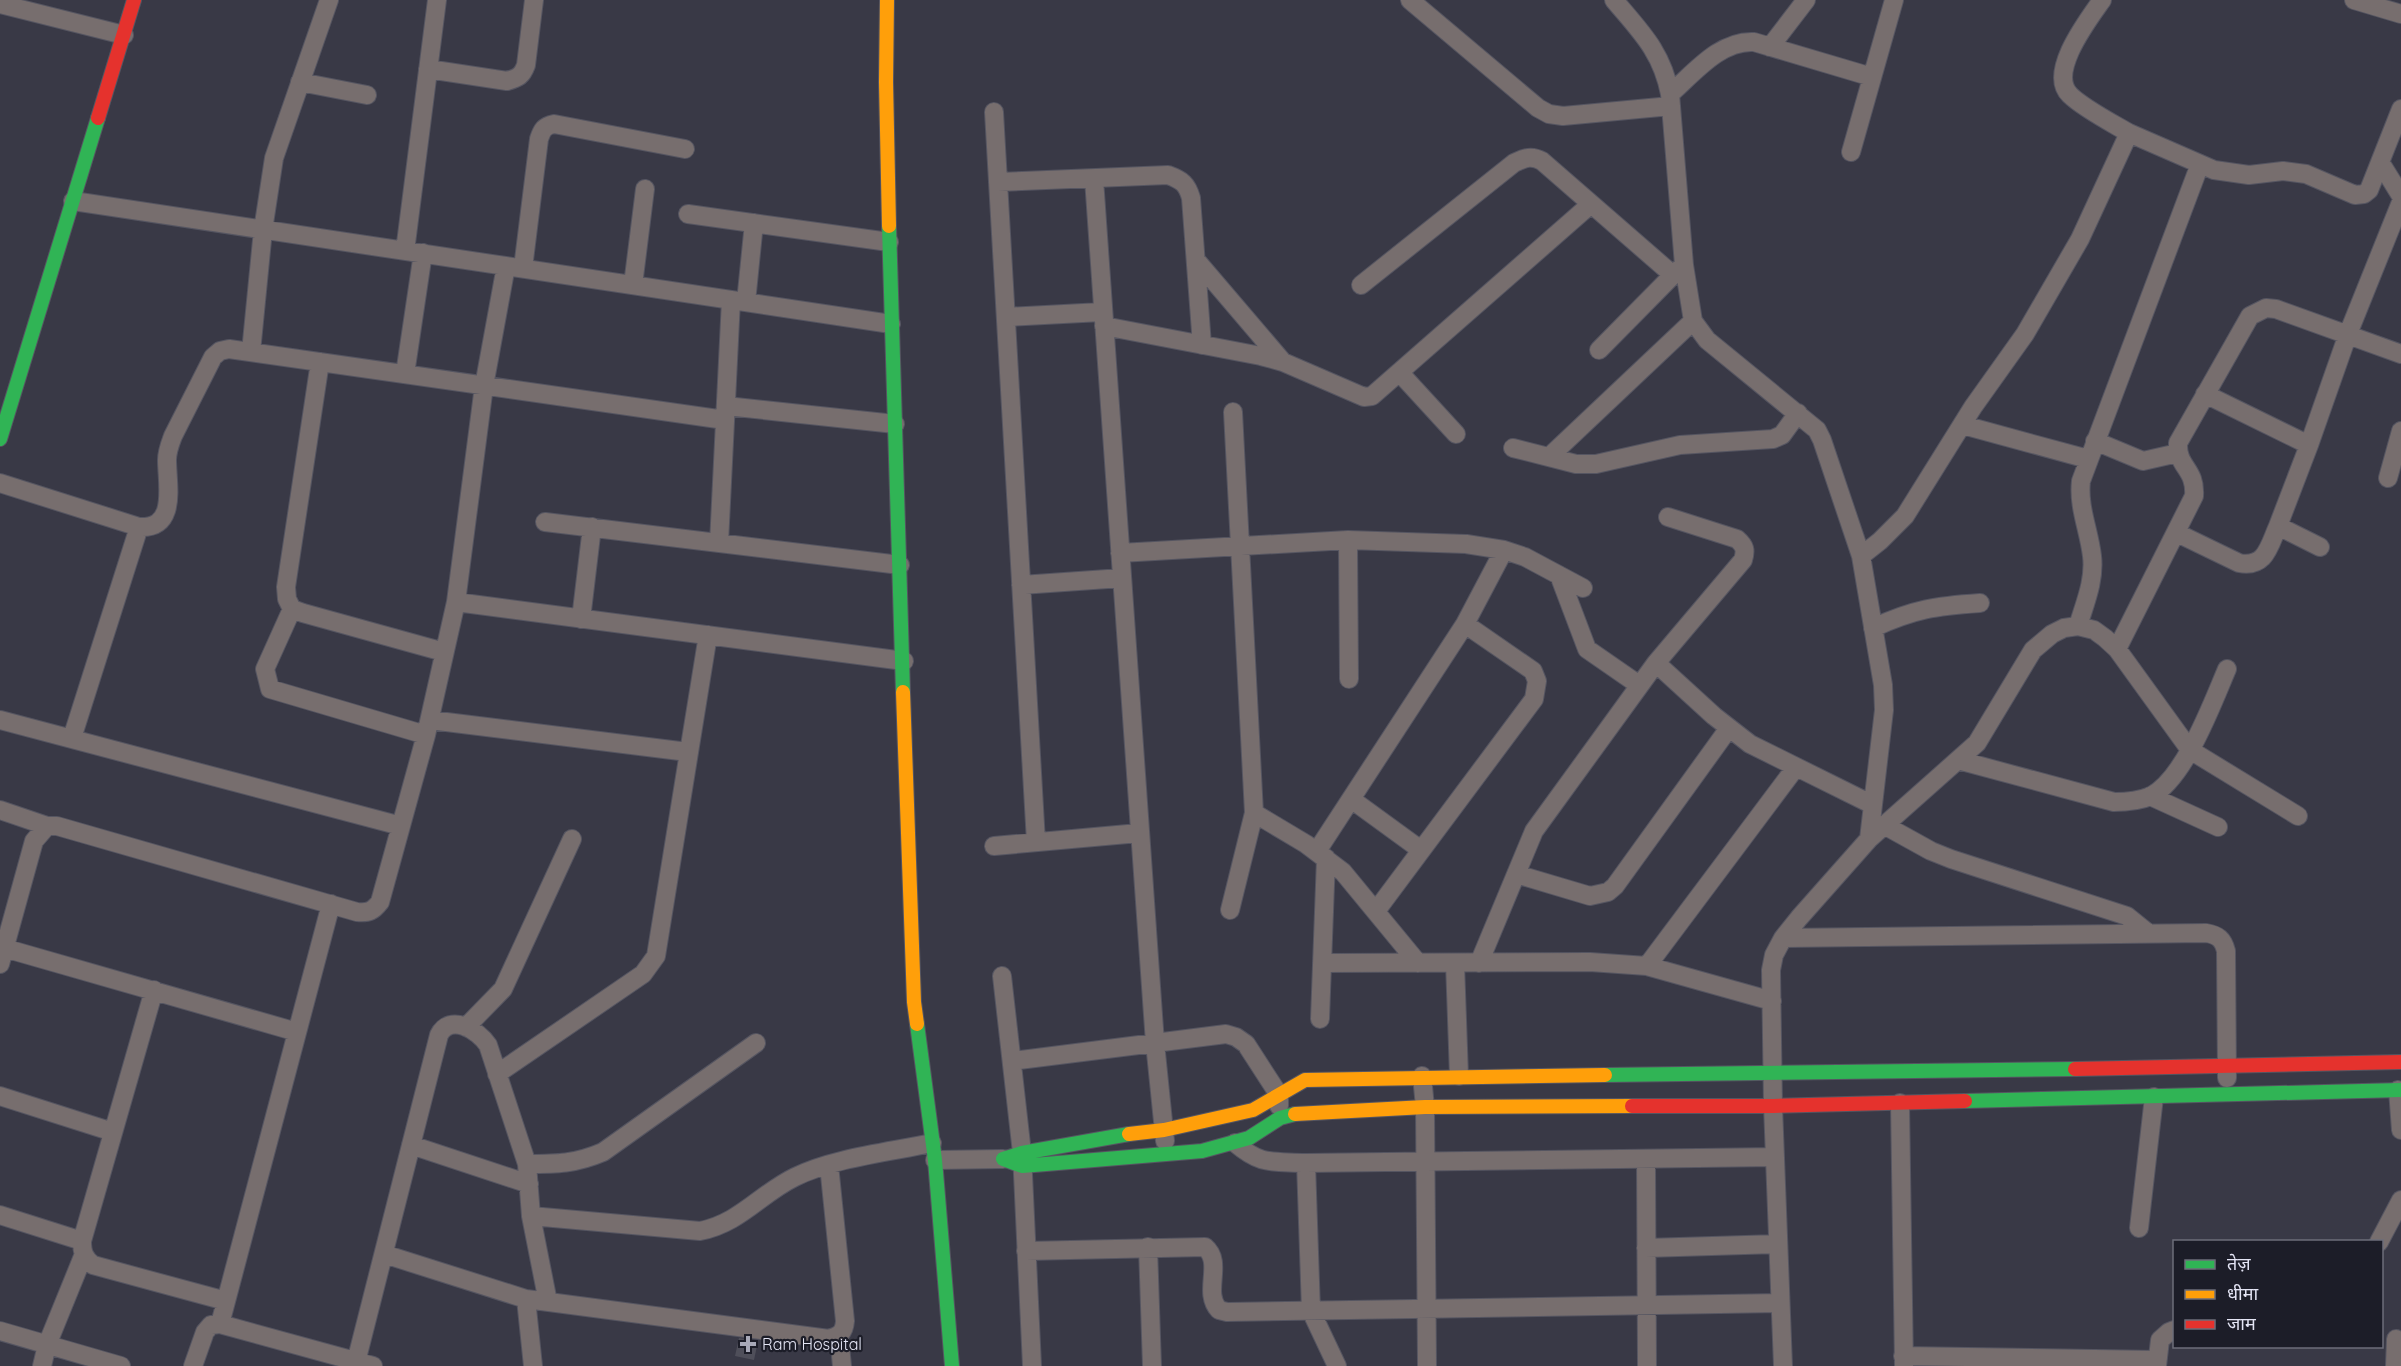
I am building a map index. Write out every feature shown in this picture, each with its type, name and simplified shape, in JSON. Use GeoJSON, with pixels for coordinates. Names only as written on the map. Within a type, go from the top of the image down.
{"type":"FeatureCollection","features":[{"type":"Feature","properties":{"kind":"street"},"geometry":{"type":"LineString","coordinates":[[0,439],[134,0]]}},
{"type":"Feature","properties":{"kind":"street"},"geometry":{"type":"LineString","coordinates":[[251,352],[263,230],[274,158],[329,0]]}},
{"type":"Feature","properties":{"kind":"street"},"geometry":{"type":"LineString","coordinates":[[405,374],[428,69],[437,0]]}},
{"type":"Feature","properties":{"kind":"street"},"geometry":{"type":"LineString","coordinates":[[428,69],[507,81],[517,79],[523,74],[526,65],[534,0]]}},
{"type":"Feature","properties":{"kind":"street"},"geometry":{"type":"LineString","coordinates":[[887,0],[885,82],[891,324],[914,1002],[934,1151],[951,1366]]}},
{"type":"Feature","properties":{"kind":"street"},"geometry":{"type":"LineString","coordinates":[[1410,0],[1531,102],[1549,114],[1563,116],[1671,100],[1721,50],[1733,44],[1754,42],[1872,77]]}},
{"type":"Feature","properties":{"kind":"street"},"geometry":{"type":"LineString","coordinates":[[1614,0],[1661,61],[1671,100],[1678,270],[1693,321],[1707,340],[1817,430],[1861,556],[1883,685],[1884,710],[1869,839]]}},
{"type":"Feature","properties":{"kind":"street"},"geometry":{"type":"LineString","coordinates":[[1770,46],[1806,0]]}},
{"type":"Feature","properties":{"kind":"street"},"geometry":{"type":"LineString","coordinates":[[1851,152],[1894,0]]}},
{"type":"Feature","properties":{"kind":"street"},"geometry":{"type":"LineString","coordinates":[[2102,0],[2068,53],[2063,83],[2069,94],[2129,134],[2214,170],[2250,175],[2283,171],[2306,174],[2355,195],[2364,194],[2369,190],[2401,109]]}},
{"type":"Feature","properties":{"kind":"street"},"geometry":{"type":"LineString","coordinates":[[2354,0],[2401,14]]}},
{"type":"Feature","properties":{"kind":"street"},"geometry":{"type":"LineString","coordinates":[[0,4],[124,35]]}},
{"type":"Feature","properties":{"kind":"street"},"geometry":{"type":"LineString","coordinates":[[300,82],[367,95]]}},
{"type":"Feature","properties":{"kind":"street"},"geometry":{"type":"LineString","coordinates":[[994,112],[1036,842]]}},
{"type":"Feature","properties":{"kind":"street"},"geometry":{"type":"LineString","coordinates":[[0,810],[47,826],[57,826],[357,912],[366,913],[374,910],[381,902],[428,728],[456,602],[484,386],[514,267],[538,139],[547,125],[554,124],[685,149]]}},
{"type":"Feature","properties":{"kind":"street"},"geometry":{"type":"LineString","coordinates":[[1861,556],[1880,542],[1905,516],[1963,424],[2025,334],[2080,239],[2129,134]]}},
{"type":"Feature","properties":{"kind":"street"},"geometry":{"type":"LineString","coordinates":[[1361,285],[1514,163],[1526,157],[1535,157],[1542,161],[1591,204],[1678,270]]}},
{"type":"Feature","properties":{"kind":"street"},"geometry":{"type":"LineString","coordinates":[[2380,162],[2401,196]]}},
{"type":"Feature","properties":{"kind":"street"},"geometry":{"type":"LineString","coordinates":[[2078,626],[2092,582],[2093,569],[2080,495],[2088,459],[2200,164]]}},
{"type":"Feature","properties":{"kind":"street"},"geometry":{"type":"LineString","coordinates":[[998,183],[1168,176],[1181,179],[1188,187],[1191,198],[1202,345]]}},
{"type":"Feature","properties":{"kind":"street"},"geometry":{"type":"LineString","coordinates":[[1094,178],[1139,833],[1166,1155]]}},
{"type":"Feature","properties":{"kind":"street"},"geometry":{"type":"LineString","coordinates":[[633,285],[645,189]]}},
{"type":"Feature","properties":{"kind":"street"},"geometry":{"type":"LineString","coordinates":[[73,201],[891,324]]}},
{"type":"Feature","properties":{"kind":"street"},"geometry":{"type":"LineString","coordinates":[[2177,533],[2239,563],[2255,564],[2263,558],[2278,526],[2348,334],[2401,202]]}},
{"type":"Feature","properties":{"kind":"street"},"geometry":{"type":"LineString","coordinates":[[1006,317],[1103,319],[1202,345],[1283,362],[1364,397],[1372,396],[1591,204]]}},
{"type":"Feature","properties":{"kind":"street"},"geometry":{"type":"LineString","coordinates":[[688,214],[889,242]]}},
{"type":"Feature","properties":{"kind":"street"},"geometry":{"type":"LineString","coordinates":[[719,543],[726,413],[739,301],[754,223]]}},
{"type":"Feature","properties":{"kind":"street"},"geometry":{"type":"LineString","coordinates":[[1196,260],[1283,362]]}},
{"type":"Feature","properties":{"kind":"street"},"geometry":{"type":"LineString","coordinates":[[1599,350],[1678,270]]}},
{"type":"Feature","properties":{"kind":"street"},"geometry":{"type":"LineString","coordinates":[[2117,649],[2194,496],[2195,485],[2192,474],[2181,462],[2178,443],[2250,316],[2258,310],[2276,309],[2401,354]]}},
{"type":"Feature","properties":{"kind":"street"},"geometry":{"type":"LineString","coordinates":[[1549,457],[1693,321]]}},
{"type":"Feature","properties":{"kind":"street"},"geometry":{"type":"LineString","coordinates":[[0,483],[139,527],[159,524],[165,514],[169,484],[168,449],[213,357],[220,351],[229,349],[484,386],[726,413],[895,424]]}},
{"type":"Feature","properties":{"kind":"street"},"geometry":{"type":"LineString","coordinates":[[320,362],[285,587],[287,599],[292,609],[444,652]]}},
{"type":"Feature","properties":{"kind":"street"},"geometry":{"type":"LineString","coordinates":[[1400,373],[1456,434]]}},
{"type":"Feature","properties":{"kind":"street"},"geometry":{"type":"LineString","coordinates":[[2205,394],[2309,445]]}},
{"type":"Feature","properties":{"kind":"street"},"geometry":{"type":"LineString","coordinates":[[1230,910],[1254,813],[1233,412]]}},
{"type":"Feature","properties":{"kind":"street"},"geometry":{"type":"LineString","coordinates":[[1513,448],[1576,464],[1596,464],[1680,445],[1764,441],[1782,435],[1798,413]]}},
{"type":"Feature","properties":{"kind":"street"},"geometry":{"type":"LineString","coordinates":[[1963,424],[2088,459]]}},
{"type":"Feature","properties":{"kind":"street"},"geometry":{"type":"LineString","coordinates":[[2388,478],[2401,430]]}},
{"type":"Feature","properties":{"kind":"street"},"geometry":{"type":"LineString","coordinates":[[2095,441],[2143,461],[2178,453]]}},
{"type":"Feature","properties":{"kind":"street"},"geometry":{"type":"LineString","coordinates":[[1479,963],[1534,831],[1545,812],[1656,663],[1743,560],[1746,551],[1737,539],[1668,517]]}},
{"type":"Feature","properties":{"kind":"street"},"geometry":{"type":"LineString","coordinates":[[545,522],[900,565]]}},
{"type":"Feature","properties":{"kind":"street"},"geometry":{"type":"LineString","coordinates":[[2278,526],[2320,547]]}},
{"type":"Feature","properties":{"kind":"street"},"geometry":{"type":"LineString","coordinates":[[72,738],[139,527]]}},
{"type":"Feature","properties":{"kind":"street"},"geometry":{"type":"LineString","coordinates":[[581,619],[592,527]]}},
{"type":"Feature","properties":{"kind":"street"},"geometry":{"type":"LineString","coordinates":[[1120,553],[1348,540],[1466,544],[1504,550],[1525,557],[1583,588]]}},
{"type":"Feature","properties":{"kind":"street"},"geometry":{"type":"LineString","coordinates":[[1348,540],[1349,679]]}},
{"type":"Feature","properties":{"kind":"street"},"geometry":{"type":"LineString","coordinates":[[1320,1019],[1321,854],[1351,799],[1465,624],[1504,550]]}},
{"type":"Feature","properties":{"kind":"street"},"geometry":{"type":"LineString","coordinates":[[1559,575],[1587,649],[1639,685]]}},
{"type":"Feature","properties":{"kind":"street"},"geometry":{"type":"LineString","coordinates":[[1021,585],[1122,578]]}},
{"type":"Feature","properties":{"kind":"street"},"geometry":{"type":"LineString","coordinates":[[456,602],[904,661]]}},
{"type":"Feature","properties":{"kind":"street"},"geometry":{"type":"LineString","coordinates":[[1873,628],[1898,616],[1929,607],[1980,603]]}},
{"type":"Feature","properties":{"kind":"street"},"geometry":{"type":"LineString","coordinates":[[292,609],[265,669],[270,689],[428,728],[688,752]]}},
{"type":"Feature","properties":{"kind":"street"},"geometry":{"type":"LineString","coordinates":[[1376,911],[1534,699],[1537,681],[1533,671],[1465,624]]}},
{"type":"Feature","properties":{"kind":"street"},"geometry":{"type":"LineString","coordinates":[[1783,1366],[1773,1106],[1771,970],[1774,955],[1782,938],[1869,839],[1977,743],[1987,730],[2032,650],[2052,634],[2064,628],[2078,626],[2094,630],[2117,649],[2190,750],[2298,816]]}},
{"type":"Feature","properties":{"kind":"street"},"geometry":{"type":"LineString","coordinates":[[498,1074],[643,974],[656,956],[708,635]]}},
{"type":"Feature","properties":{"kind":"street"},"geometry":{"type":"LineString","coordinates":[[1656,663],[1750,744],[1873,804]]}},
{"type":"Feature","properties":{"kind":"street"},"geometry":{"type":"LineString","coordinates":[[1958,760],[2114,802],[2132,801],[2150,796],[2163,787],[2190,750],[2228,669]]}},
{"type":"Feature","properties":{"kind":"street"},"geometry":{"type":"LineString","coordinates":[[0,720],[401,826]]}},
{"type":"Feature","properties":{"kind":"street"},"geometry":{"type":"LineString","coordinates":[[1516,874],[1590,896],[1608,892],[1615,886],[1729,728]]}},
{"type":"Feature","properties":{"kind":"street"},"geometry":{"type":"LineString","coordinates":[[1647,966],[1796,766]]}},
{"type":"Feature","properties":{"kind":"street"},"geometry":{"type":"LineString","coordinates":[[2150,796],[2218,827]]}},
{"type":"Feature","properties":{"kind":"street"},"geometry":{"type":"LineString","coordinates":[[1351,799],[1421,850]]}},
{"type":"Feature","properties":{"kind":"street"},"geometry":{"type":"LineString","coordinates":[[1254,813],[1321,854],[1343,872],[1418,963]]}},
{"type":"Feature","properties":{"kind":"street"},"geometry":{"type":"LineString","coordinates":[[1884,825],[1931,852],[1951,860],[2127,916],[2148,933]]}},
{"type":"Feature","properties":{"kind":"street"},"geometry":{"type":"LineString","coordinates":[[47,826],[34,841],[2,956],[154,990],[297,1032]]}},
{"type":"Feature","properties":{"kind":"street"},"geometry":{"type":"LineString","coordinates":[[994,846],[1139,833]]}},
{"type":"Feature","properties":{"kind":"street"},"geometry":{"type":"LineString","coordinates":[[466,1027],[502,989],[572,838]]}},
{"type":"Feature","properties":{"kind":"street"},"geometry":{"type":"LineString","coordinates":[[220,1324],[331,904]]}},
{"type":"Feature","properties":{"kind":"street"},"geometry":{"type":"LineString","coordinates":[[1782,938],[2215,934],[2223,941],[2226,951],[2227,1095]]}},
{"type":"Feature","properties":{"kind":"street"},"geometry":{"type":"LineString","coordinates":[[1322,963],[1590,962],[1647,966],[1772,1001]]}},
{"type":"Feature","properties":{"kind":"street"},"geometry":{"type":"LineString","coordinates":[[1455,963],[1459,1076]]}},
{"type":"Feature","properties":{"kind":"street"},"geometry":{"type":"LineString","coordinates":[[1002,976],[1022,1159],[1032,1366]]}},
{"type":"Feature","properties":{"kind":"street"},"geometry":{"type":"LineString","coordinates":[[42,1366],[47,1345],[83,1248],[113,1132],[154,990]]}},
{"type":"Feature","properties":{"kind":"street"},"geometry":{"type":"LineString","coordinates":[[193,1366],[205,1332],[211,1325],[220,1324],[309,1358],[364,1364],[384,1254],[411,1145],[439,1035],[442,1028],[449,1025],[476,1030],[488,1045],[527,1164],[531,1216],[548,1302]]}},
{"type":"Feature","properties":{"kind":"street"},"geometry":{"type":"LineString","coordinates":[[1012,1061],[1226,1034],[1246,1044],[1279,1095],[1280,1118]]}},
{"type":"Feature","properties":{"kind":"street"},"geometry":{"type":"LineString","coordinates":[[527,1164],[565,1164],[585,1160],[603,1152],[756,1042]]}},
{"type":"Feature","properties":{"kind":"street"},"geometry":{"type":"LineString","coordinates":[[1022,1159],[1102,1138],[1164,1131],[1253,1110],[1305,1080],[1324,1078],[2227,1067],[2401,1062]]}},
{"type":"Feature","properties":{"kind":"street"},"geometry":{"type":"LineString","coordinates":[[2132,1068],[2132,1097]]}},
{"type":"Feature","properties":{"kind":"street"},"geometry":{"type":"LineString","coordinates":[[2042,1069],[2043,1100]]}},
{"type":"Feature","properties":{"kind":"street"},"geometry":{"type":"LineString","coordinates":[[1868,1070],[1868,1104]]}},
{"type":"Feature","properties":{"kind":"street"},"geometry":{"type":"LineString","coordinates":[[1422,1076],[1425,1107],[1427,1366]]}},
{"type":"Feature","properties":{"kind":"street"},"geometry":{"type":"LineString","coordinates":[[531,1216],[700,1231],[718,1227],[738,1217],[792,1178],[814,1168],[829,1165],[934,1151],[969,1159],[1022,1159],[1166,1155],[1202,1151],[1235,1143],[1260,1132],[1280,1118],[1302,1112],[1425,1107],[1773,1106],[2399,1090],[2401,1130]]}},
{"type":"Feature","properties":{"kind":"street"},"geometry":{"type":"LineString","coordinates":[[0,1096],[113,1132]]}},
{"type":"Feature","properties":{"kind":"street"},"geometry":{"type":"LineString","coordinates":[[2139,1228],[2154,1096]]}},
{"type":"Feature","properties":{"kind":"street"},"geometry":{"type":"LineString","coordinates":[[1900,1103],[1904,1361],[2157,1363],[2160,1340],[2173,1331]]}},
{"type":"Feature","properties":{"kind":"street"},"geometry":{"type":"LineString","coordinates":[[1235,1143],[1261,1161],[1306,1163],[1775,1156]]}},
{"type":"Feature","properties":{"kind":"street"},"geometry":{"type":"LineString","coordinates":[[411,1145],[529,1184]]}},
{"type":"Feature","properties":{"kind":"street"},"geometry":{"type":"LineString","coordinates":[[1646,1159],[1647,1366]]}},
{"type":"Feature","properties":{"kind":"street"},"geometry":{"type":"LineString","coordinates":[[1306,1163],[1311,1311],[1337,1366]]}},
{"type":"Feature","properties":{"kind":"street"},"geometry":{"type":"LineString","coordinates":[[384,1254],[526,1299],[829,1339],[839,1336],[844,1330],[846,1321],[829,1165]]}},
{"type":"Feature","properties":{"kind":"street"},"geometry":{"type":"LineString","coordinates":[[2380,1240],[2401,1200]]}},
{"type":"Feature","properties":{"kind":"street"},"geometry":{"type":"LineString","coordinates":[[0,1215],[83,1248]]}},
{"type":"Feature","properties":{"kind":"street"},"geometry":{"type":"LineString","coordinates":[[1646,1248],[1778,1244]]}},
{"type":"Feature","properties":{"kind":"street"},"geometry":{"type":"LineString","coordinates":[[1026,1251],[1195,1245],[1205,1247],[1213,1258],[1212,1299],[1219,1310],[1227,1312],[1780,1303]]}},
{"type":"Feature","properties":{"kind":"street"},"geometry":{"type":"LineString","coordinates":[[1148,1247],[1152,1366]]}},
{"type":"Feature","properties":{"kind":"street"},"geometry":{"type":"LineString","coordinates":[[83,1248],[86,1260],[93,1265],[226,1300]]}},
{"type":"Feature","properties":{"kind":"street"},"geometry":{"type":"LineString","coordinates":[[526,1299],[533,1366]]}},
{"type":"Feature","properties":{"kind":"street"},"geometry":{"type":"LineString","coordinates":[[0,1331],[112,1365]]}},
{"type":"Feature","properties":{"kind":"street"},"geometry":{"type":"LineString","coordinates":[[839,1336],[842,1366]]}},
{"type":"Feature","properties":{"kind":"street"},"geometry":{"type":"LineString","coordinates":[[2393,1338],[2395,1366]]}},
{"type":"Feature","properties":{"kind":"building"},"geometry":{"type":"Polygon","coordinates":[[[739,1338],[758,1341],[754,1360],[735,1356],[739,1338]]]}},
{"type":"Feature","properties":{"kind":"traffic: fast"},"geometry":{"type":"LineString","coordinates":[[0,439],[98,118]]}},
{"type":"Feature","properties":{"kind":"traffic: fast"},"geometry":{"type":"LineString","coordinates":[[889,226],[903,692]]}},
{"type":"Feature","properties":{"kind":"traffic: fast"},"geometry":{"type":"LineString","coordinates":[[917,1024],[935,1160],[952,1366]]}},
{"type":"Feature","properties":{"kind":"traffic: fast"},"geometry":{"type":"LineString","coordinates":[[1605,1075],[2075,1069]]}},
{"type":"Feature","properties":{"kind":"traffic: fast"},"geometry":{"type":"LineString","coordinates":[[1965,1101],[2401,1090]]}},
{"type":"Feature","properties":{"kind":"traffic: fast"},"geometry":{"type":"LineString","coordinates":[[1129,1134],[1022,1153],[1003,1159],[1022,1166],[1202,1151],[1249,1138],[1280,1118],[1295,1114]]}},
{"type":"Feature","properties":{"kind":"traffic: slow"},"geometry":{"type":"LineString","coordinates":[[887,0],[889,226]]}},
{"type":"Feature","properties":{"kind":"traffic: slow"},"geometry":{"type":"LineString","coordinates":[[903,692],[914,1002],[917,1024]]}},
{"type":"Feature","properties":{"kind":"traffic: slow"},"geometry":{"type":"LineString","coordinates":[[1129,1134],[1164,1130],[1253,1110],[1305,1080],[1605,1075]]}},
{"type":"Feature","properties":{"kind":"traffic: slow"},"geometry":{"type":"LineString","coordinates":[[1295,1114],[1425,1107],[1632,1106]]}},
{"type":"Feature","properties":{"kind":"traffic: jam"},"geometry":{"type":"LineString","coordinates":[[98,118],[134,0]]}},
{"type":"Feature","properties":{"kind":"traffic: jam"},"geometry":{"type":"LineString","coordinates":[[2075,1069],[2401,1062]]}},
{"type":"Feature","properties":{"kind":"traffic: jam"},"geometry":{"type":"LineString","coordinates":[[1632,1106],[1773,1106],[1965,1101]]}},
{"type":"Feature","properties":{"kind":"place","name":"Ram Hospital"},"geometry":{"type":"Point","coordinates":[748,1344]}}]}
